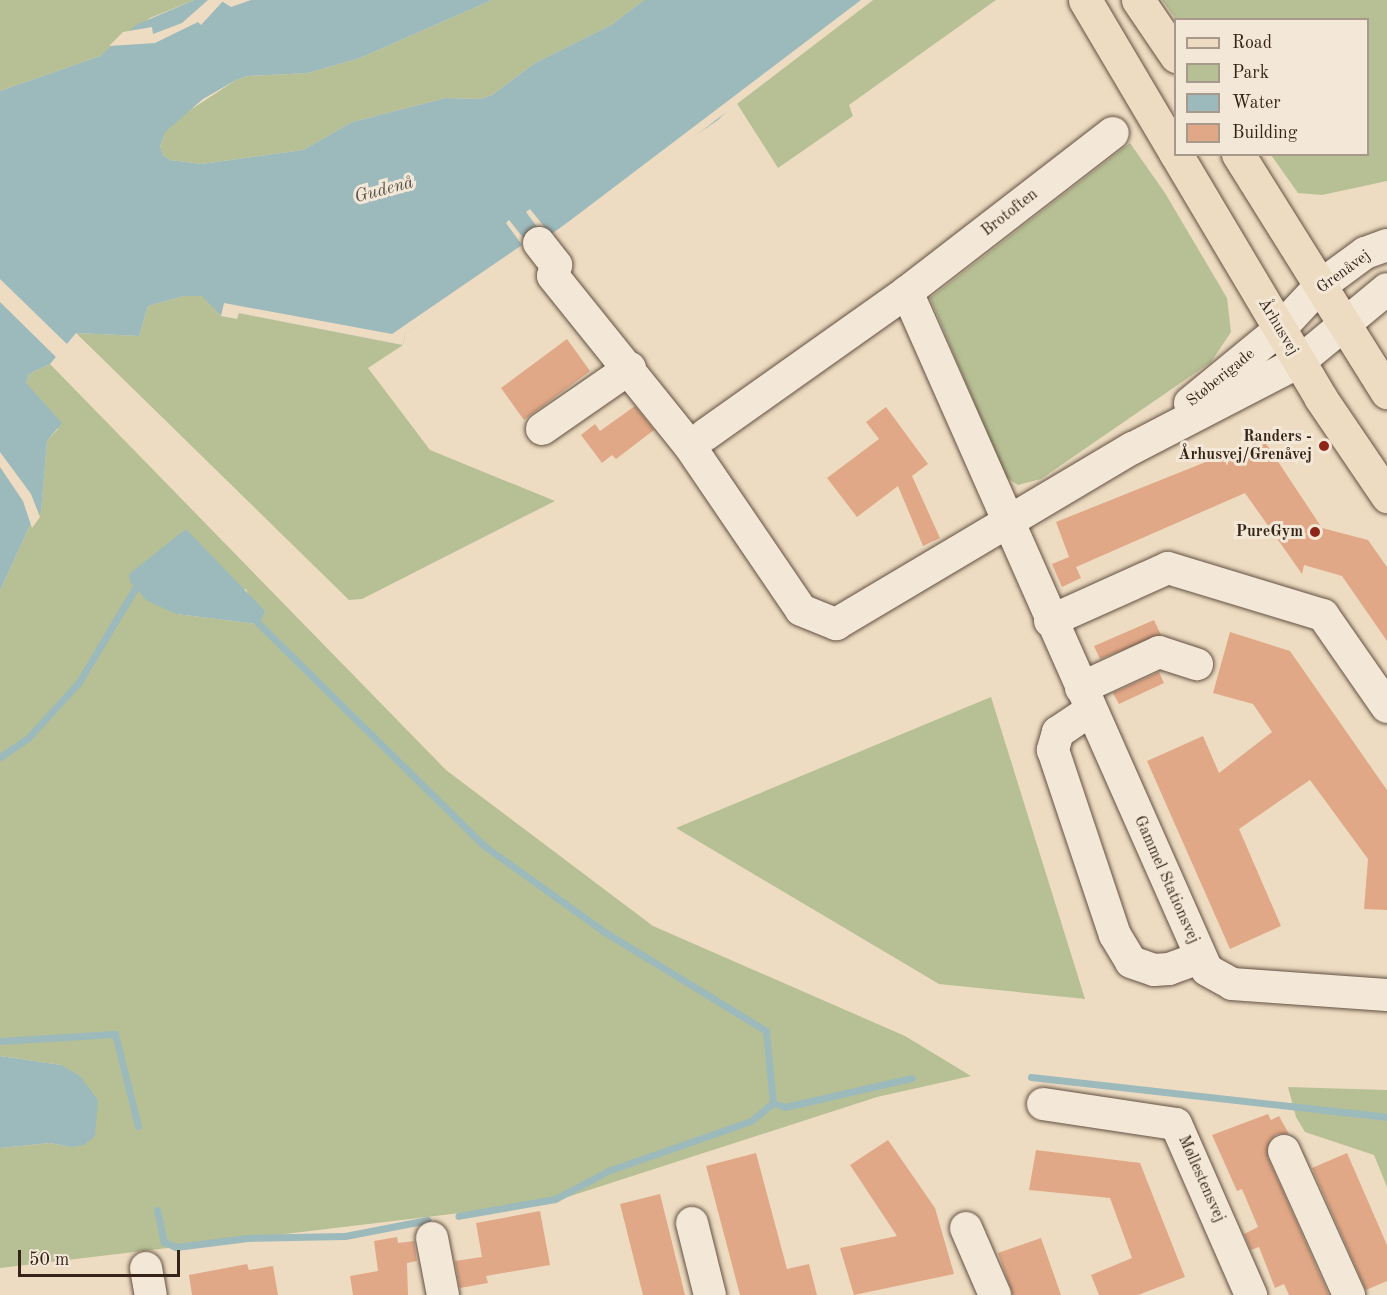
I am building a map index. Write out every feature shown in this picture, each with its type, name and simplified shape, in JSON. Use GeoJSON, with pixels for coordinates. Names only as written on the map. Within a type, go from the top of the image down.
{"type":"FeatureCollection","features":[{"type":"Feature","properties":{"kind":"main road","name":"Århusvej"},"geometry":{"type":"LineString","coordinates":[[1085,0],[1174,151]]}},
{"type":"Feature","properties":{"kind":"main road"},"geometry":{"type":"LineString","coordinates":[[1138,0],[1174,53]]}},
{"type":"Feature","properties":{"kind":"main road","name":"Århusvej"},"geometry":{"type":"LineString","coordinates":[[1177,156],[1279,330],[1387,496]]}},
{"type":"Feature","properties":{"kind":"main road"},"geometry":{"type":"LineString","coordinates":[[1239,156],[1387,392]]}},
{"type":"Feature","properties":{"kind":"street","name":"Brotoften"},"geometry":{"type":"LineString","coordinates":[[705,435],[907,292],[1113,133]]}},
{"type":"Feature","properties":{"kind":"street"},"geometry":{"type":"LineString","coordinates":[[538,243],[556,265],[553,276],[581,315],[630,368],[542,429]]}},
{"type":"Feature","properties":{"kind":"street","name":"Grenåvej"},"geometry":{"type":"LineString","coordinates":[[1279,330],[1320,286],[1365,253],[1387,245]]}},
{"type":"Feature","properties":{"kind":"street"},"geometry":{"type":"LineString","coordinates":[[1299,362],[1343,323],[1387,289]]}},
{"type":"Feature","properties":{"kind":"street"},"geometry":{"type":"LineString","coordinates":[[907,292],[1005,522]]}},
{"type":"Feature","properties":{"kind":"street","name":"Støberigade"},"geometry":{"type":"LineString","coordinates":[[1133,448],[1279,330]]}},
{"type":"Feature","properties":{"kind":"street","name":"Støberigade"},"geometry":{"type":"LineString","coordinates":[[630,368],[707,469],[801,610],[836,624],[1133,448],[1299,362]]}},
{"type":"Feature","properties":{"kind":"street","name":"Gammel Stationsvej"},"geometry":{"type":"LineString","coordinates":[[1005,522],[1207,970],[1232,984],[1387,995]]}},
{"type":"Feature","properties":{"kind":"street"},"geometry":{"type":"LineString","coordinates":[[1050,621],[1168,568],[1323,615],[1387,707]]}},
{"type":"Feature","properties":{"kind":"street"},"geometry":{"type":"LineString","coordinates":[[1197,664],[1159,652],[1086,699],[1058,732],[1053,750],[1115,935],[1131,962],[1154,970],[1169,969],[1200,958]]}},
{"type":"Feature","properties":{"kind":"street","name":"Møllestensvej"},"geometry":{"type":"LineString","coordinates":[[1043,1104],[1176,1124],[1249,1294]]}},
{"type":"Feature","properties":{"kind":"street"},"geometry":{"type":"LineString","coordinates":[[1284,1151],[1349,1295]]}},
{"type":"Feature","properties":{"kind":"street"},"geometry":{"type":"LineString","coordinates":[[692,1223],[710,1295]]}},
{"type":"Feature","properties":{"kind":"street"},"geometry":{"type":"LineString","coordinates":[[966,1228],[995,1295]]}},
{"type":"Feature","properties":{"kind":"street"},"geometry":{"type":"LineString","coordinates":[[432,1238],[443,1295]]}},
{"type":"Feature","properties":{"kind":"green space"},"geometry":{"type":"Polygon","coordinates":[[[0,0],[194,0],[150,18],[100,56],[0,91],[0,0]]]}},
{"type":"Feature","properties":{"kind":"green space"},"geometry":{"type":"Polygon","coordinates":[[[492,0],[644,0],[611,25],[535,63],[492,95],[480,99],[446,98],[352,122],[303,150],[201,164],[170,160],[163,155],[160,148],[165,131],[175,120],[236,80],[248,76],[308,73],[360,58],[492,0]]]}},
{"type":"Feature","properties":{"kind":"green space"},"geometry":{"type":"Polygon","coordinates":[[[873,0],[996,0],[849,105],[853,116],[778,168],[736,102],[873,0]]]}},
{"type":"Feature","properties":{"kind":"green space"},"geometry":{"type":"Polygon","coordinates":[[[1162,0],[1387,0],[1387,181],[1322,195],[1298,193],[1272,156],[1369,156],[1369,18],[1175,18],[1162,0]]]}},
{"type":"Feature","properties":{"kind":"green space"},"geometry":{"type":"Polygon","coordinates":[[[1130,143],[1165,193],[1227,298],[1231,332],[1211,362],[1041,479],[1018,485],[1006,477],[930,298],[1130,143]]]}},
{"type":"Feature","properties":{"kind":"green space"},"geometry":{"type":"Polygon","coordinates":[[[184,296],[203,296],[221,316],[238,313],[403,345],[368,368],[430,450],[555,501],[362,599],[349,600],[76,333],[139,336],[148,306],[184,296]]]}},
{"type":"Feature","properties":{"kind":"green space"},"geometry":{"type":"Polygon","coordinates":[[[50,364],[446,770],[653,926],[905,1036],[971,1076],[877,1097],[552,1202],[0,1268],[0,1148],[50,1143],[71,1147],[61,1065],[0,1056],[0,591],[30,525],[41,511],[47,441],[58,429],[26,383],[29,374],[50,364]],[[246,589],[176,614],[259,624],[246,589]]]}},
{"type":"Feature","properties":{"kind":"green space"},"geometry":{"type":"Polygon","coordinates":[[[991,697],[1085,999],[939,984],[676,828],[991,697]]]}},
{"type":"Feature","properties":{"kind":"green space"},"geometry":{"type":"Polygon","coordinates":[[[1288,1087],[1387,1090],[1387,1187],[1374,1155],[1305,1132],[1296,1117],[1288,1087]]]}},
{"type":"Feature","properties":{"kind":"water","name":"Gudenå"},"geometry":{"type":"Polygon","coordinates":[[[194,0],[220,0],[231,7],[251,0],[492,0],[360,58],[308,73],[248,76],[236,80],[203,99],[165,132],[160,147],[163,155],[170,160],[201,164],[303,150],[352,122],[446,98],[480,99],[492,95],[535,63],[611,25],[644,0],[873,0],[736,102],[718,120],[405,334],[403,345],[239,313],[237,319],[221,316],[202,296],[184,296],[148,306],[139,336],[76,333],[50,364],[29,374],[26,383],[62,423],[47,441],[41,512],[30,525],[0,591],[0,91],[100,56],[136,25],[194,0]]]}},
{"type":"Feature","properties":{"kind":"water"},"geometry":{"type":"Polygon","coordinates":[[[186,529],[265,611],[259,624],[176,614],[146,600],[130,582],[129,574],[186,529]]]}},
{"type":"Feature","properties":{"kind":"water"},"geometry":{"type":"Polygon","coordinates":[[[0,1056],[61,1065],[80,1076],[98,1100],[95,1136],[84,1145],[71,1147],[50,1143],[0,1148],[0,1056]]]}},
{"type":"Feature","properties":{"kind":"pier"},"geometry":{"type":"Polygon","coordinates":[[[208,0],[224,0],[201,25],[198,22],[155,43],[109,46],[123,32],[152,27],[153,34],[182,23],[208,0]]]}},
{"type":"Feature","properties":{"kind":"pier"},"geometry":{"type":"Polygon","coordinates":[[[861,0],[873,0],[555,243],[549,243],[526,212],[530,209],[551,235],[861,0]]]}},
{"type":"Feature","properties":{"kind":"pier"},"geometry":{"type":"Polygon","coordinates":[[[509,220],[533,250],[405,334],[403,345],[239,313],[237,319],[221,316],[224,303],[392,334],[522,245],[506,223],[509,220]]]}},
{"type":"Feature","properties":{"kind":"pier"},"geometry":{"type":"Polygon","coordinates":[[[0,279],[69,346],[58,359],[0,302],[0,279]]]}},
{"type":"Feature","properties":{"kind":"pier"},"geometry":{"type":"Polygon","coordinates":[[[0,452],[31,494],[40,517],[32,528],[23,501],[0,467],[0,452]]]}},
{"type":"Feature","properties":{"kind":"building"},"geometry":{"type":"Polygon","coordinates":[[[567,339],[590,371],[524,420],[501,388],[567,339]]]}},
{"type":"Feature","properties":{"kind":"building"},"geometry":{"type":"Polygon","coordinates":[[[635,406],[654,430],[616,459],[612,455],[602,463],[581,435],[595,424],[600,431],[635,406]]]}},
{"type":"Feature","properties":{"kind":"building"},"geometry":{"type":"Polygon","coordinates":[[[886,407],[928,464],[912,476],[940,538],[923,546],[898,486],[857,517],[827,478],[879,439],[866,422],[886,407]]]}},
{"type":"Feature","properties":{"kind":"building"},"geometry":{"type":"Polygon","coordinates":[[[1263,439],[1322,528],[1368,540],[1387,567],[1387,641],[1342,576],[1304,565],[1302,574],[1245,493],[1076,567],[1081,578],[1062,587],[1052,564],[1069,557],[1056,522],[1263,439]]]}},
{"type":"Feature","properties":{"kind":"building"},"geometry":{"type":"Polygon","coordinates":[[[1154,620],[1161,635],[1100,659],[1094,646],[1154,620]]]}},
{"type":"Feature","properties":{"kind":"building"},"geometry":{"type":"Polygon","coordinates":[[[1230,632],[1290,651],[1387,790],[1387,910],[1364,909],[1368,859],[1310,780],[1239,829],[1281,926],[1230,949],[1147,761],[1203,736],[1219,773],[1272,732],[1253,704],[1213,693],[1230,632]]]}},
{"type":"Feature","properties":{"kind":"building"},"geometry":{"type":"Polygon","coordinates":[[[1159,672],[1164,683],[1119,704],[1113,693],[1159,672]]]}},
{"type":"Feature","properties":{"kind":"building"},"geometry":{"type":"Polygon","coordinates":[[[1268,1114],[1271,1120],[1279,1116],[1289,1134],[1277,1134],[1270,1140],[1268,1158],[1329,1295],[1289,1295],[1284,1284],[1275,1288],[1259,1247],[1251,1250],[1244,1234],[1258,1227],[1242,1189],[1237,1191],[1212,1135],[1268,1114]]]}},
{"type":"Feature","properties":{"kind":"building"},"geometry":{"type":"Polygon","coordinates":[[[888,1140],[935,1208],[954,1274],[854,1295],[840,1248],[897,1236],[850,1165],[888,1140]]]}},
{"type":"Feature","properties":{"kind":"building"},"geometry":{"type":"Polygon","coordinates":[[[1036,1150],[1140,1163],[1185,1277],[1138,1295],[1099,1295],[1091,1275],[1132,1258],[1110,1198],[1029,1190],[1036,1150]]]}},
{"type":"Feature","properties":{"kind":"building"},"geometry":{"type":"Polygon","coordinates":[[[756,1153],[787,1269],[809,1264],[817,1295],[740,1295],[706,1166],[756,1153]]]}},
{"type":"Feature","properties":{"kind":"building"},"geometry":{"type":"Polygon","coordinates":[[[1347,1153],[1387,1245],[1387,1281],[1366,1290],[1312,1168],[1347,1153]]]}},
{"type":"Feature","properties":{"kind":"building"},"geometry":{"type":"Polygon","coordinates":[[[660,1194],[685,1295],[643,1295],[620,1204],[660,1194]]]}},
{"type":"Feature","properties":{"kind":"building"},"geometry":{"type":"Polygon","coordinates":[[[540,1211],[550,1265],[486,1276],[488,1283],[460,1288],[455,1261],[482,1257],[476,1223],[540,1211]]]}},
{"type":"Feature","properties":{"kind":"building"},"geometry":{"type":"Polygon","coordinates":[[[397,1237],[398,1243],[414,1241],[417,1261],[407,1263],[408,1295],[353,1295],[350,1276],[378,1271],[374,1241],[397,1237]]]}},
{"type":"Feature","properties":{"kind":"building"},"geometry":{"type":"Polygon","coordinates":[[[1041,1238],[1061,1295],[1013,1295],[998,1253],[1041,1238]]]}},
{"type":"Feature","properties":{"kind":"building"},"geometry":{"type":"Polygon","coordinates":[[[247,1264],[249,1270],[273,1266],[278,1295],[192,1295],[189,1275],[247,1264]]]}},
{"type":"Feature","properties":{"kind":"waterway"},"geometry":{"type":"LineString","coordinates":[[0,757],[28,738],[79,682],[140,580]]}},
{"type":"Feature","properties":{"kind":"waterway"},"geometry":{"type":"LineString","coordinates":[[252,617],[483,845],[603,931],[766,1031],[773,1103],[751,1121],[610,1170],[555,1199],[458,1216]]}},
{"type":"Feature","properties":{"kind":"waterway"},"geometry":{"type":"LineString","coordinates":[[0,1041],[115,1034],[138,1126]]}},
{"type":"Feature","properties":{"kind":"waterway"},"geometry":{"type":"LineString","coordinates":[[1031,1077],[1387,1117]]}},
{"type":"Feature","properties":{"kind":"waterway"},"geometry":{"type":"LineString","coordinates":[[773,1103],[785,1107],[912,1078]]}},
{"type":"Feature","properties":{"kind":"waterway"},"geometry":{"type":"LineString","coordinates":[[157,1210],[164,1242],[176,1247],[247,1238],[345,1236],[427,1220]]}},
{"type":"Feature","properties":{"kind":"place","name":"Randers - Århusvej/Grenåvej"},"geometry":{"type":"Point","coordinates":[1324,446]}},
{"type":"Feature","properties":{"kind":"place","name":"PureGym"},"geometry":{"type":"Point","coordinates":[1315,532]}}]}
